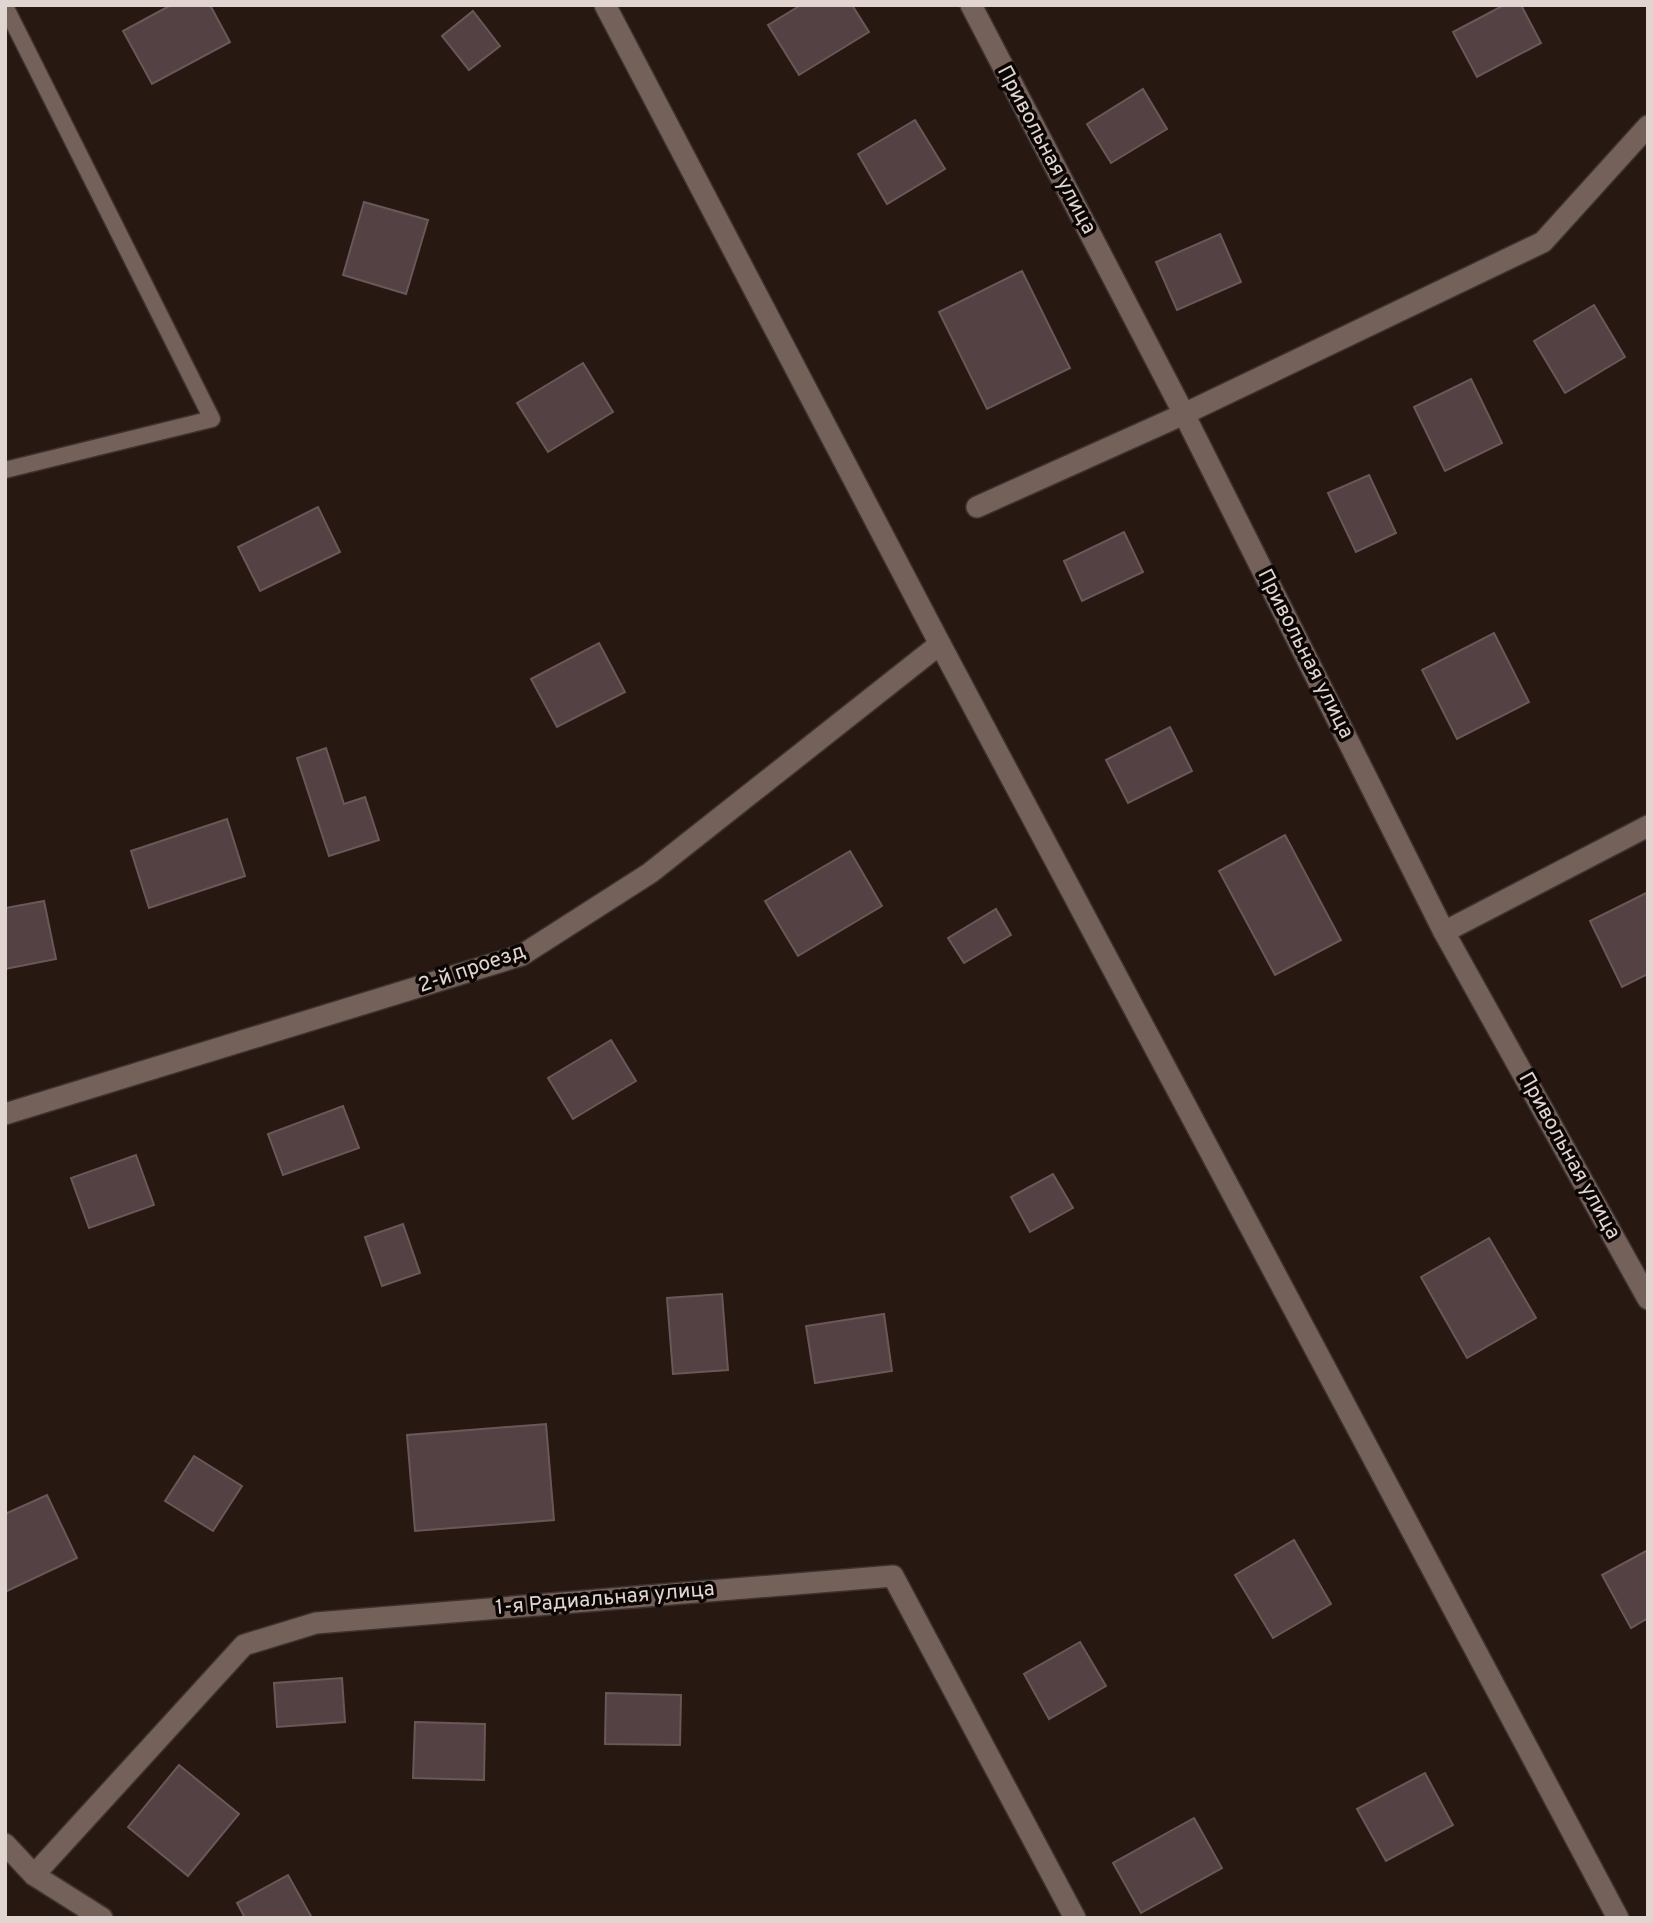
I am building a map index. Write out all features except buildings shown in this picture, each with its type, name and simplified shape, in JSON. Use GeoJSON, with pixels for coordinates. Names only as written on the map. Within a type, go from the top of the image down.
{"type":"FeatureCollection","features":[{"type":"Feature","properties":{"kind":"street"},"geometry":{"type":"LineString","coordinates":[[605,5],[940,644],[1618,1918]]}},
{"type":"Feature","properties":{"kind":"street","name":"Привольная улица"},"geometry":{"type":"LineString","coordinates":[[971,5],[1184,414],[1444,932],[1648,1299]]}},
{"type":"Feature","properties":{"kind":"street"},"geometry":{"type":"LineString","coordinates":[[977,507],[1184,414],[1543,242],[1648,126]]}},
{"type":"Feature","properties":{"kind":"street","name":"2-й проезд"},"geometry":{"type":"LineString","coordinates":[[5,1114],[522,955],[650,873],[940,644]]}},
{"type":"Feature","properties":{"kind":"street"},"geometry":{"type":"LineString","coordinates":[[1444,932],[1648,826]]}},
{"type":"Feature","properties":{"kind":"street","name":"1-я Радиальная улица"},"geometry":{"type":"LineString","coordinates":[[34,1875],[244,1645],[316,1623],[893,1576],[1075,1918]]}},
{"type":"Feature","properties":{"kind":"street"},"geometry":{"type":"LineString","coordinates":[[5,1844],[34,1875],[102,1918]]}},
{"type":"Feature","properties":{"kind":"lane"},"geometry":{"type":"LineString","coordinates":[[5,6],[212,419],[5,470]]}}]}
